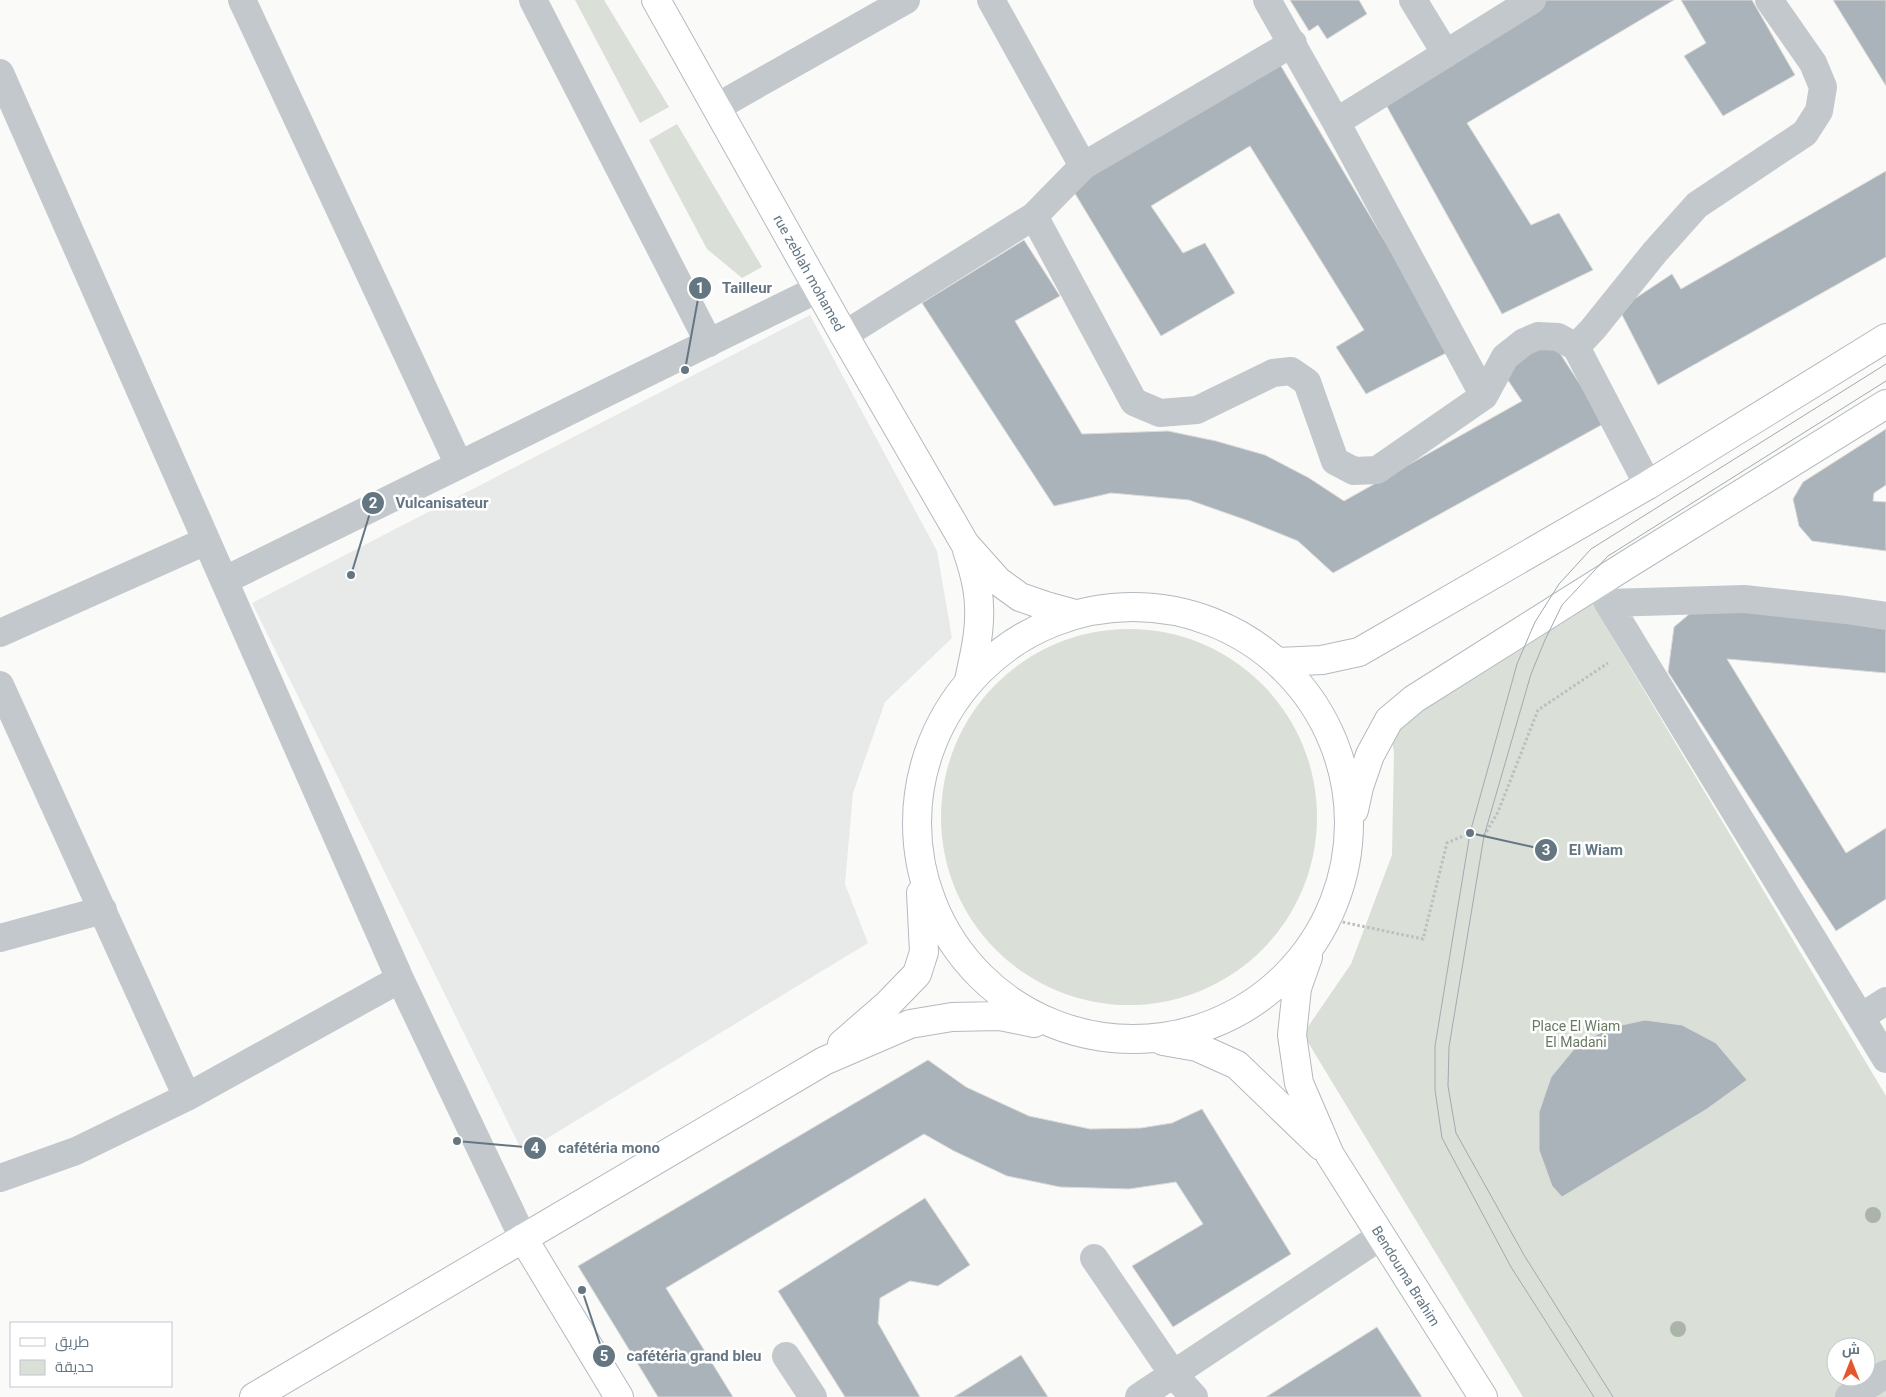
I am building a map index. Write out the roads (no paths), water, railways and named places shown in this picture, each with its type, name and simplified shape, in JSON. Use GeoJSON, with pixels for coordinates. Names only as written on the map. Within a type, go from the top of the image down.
{"type":"FeatureCollection","features":[{"type":"Feature","properties":{"kind":"main road","name":"rue zeblah mohamed"},"geometry":{"type":"LineString","coordinates":[[656,0],[844,335],[965,544]]}},
{"type":"Feature","properties":{"kind":"main road"},"geometry":{"type":"LineString","coordinates":[[1278,662],[1322,660],[1359,652],[1648,485],[1886,338]]}},
{"type":"Feature","properties":{"kind":"main road"},"geometry":{"type":"LineString","coordinates":[[254,1397],[824,1061],[910,1024],[952,1017],[1000,1016],[1113,1038],[1152,1038],[1189,1032],[1225,1019],[1258,1000],[1288,975],[1312,945],[1328,918],[1344,875],[1350,828],[1359,787],[1370,756],[1389,720],[1414,699],[1603,593],[1886,404]]}},
{"type":"Feature","properties":{"kind":"main road"},"geometry":{"type":"LineString","coordinates":[[965,544],[998,581],[1020,597],[1075,614]]}},
{"type":"Feature","properties":{"kind":"main road"},"geometry":{"type":"LineString","coordinates":[[965,544],[977,587],[980,613],[977,645],[969,680]]}},
{"type":"Feature","properties":{"kind":"main road"},"geometry":{"type":"LineString","coordinates":[[824,1061],[888,1004],[917,974],[924,952],[916,797],[934,735],[969,680],[1006,646],[1051,622],[1075,614],[1147,606],[1217,623],[1278,662],[1309,696],[1332,737],[1346,782],[1350,828]]}},
{"type":"Feature","properties":{"kind":"main road"},"geometry":{"type":"LineString","coordinates":[[919,862],[930,901],[937,916],[948,937],[972,969],[1003,996],[1037,1018],[1075,1032]]}},
{"type":"Feature","properties":{"kind":"main road"},"geometry":{"type":"LineString","coordinates":[[1312,945],[1297,988],[1292,1036],[1298,1083],[1330,1155]]}},
{"type":"Feature","properties":{"kind":"main road"},"geometry":{"type":"LineString","coordinates":[[1152,1038],[1197,1047],[1237,1065],[1330,1155]]}},
{"type":"Feature","properties":{"kind":"main road","name":"Bendouma Brahim"},"geometry":{"type":"LineString","coordinates":[[1330,1155],[1483,1397]]}},
{"type":"Feature","properties":{"kind":"main road"},"geometry":{"type":"LineString","coordinates":[[523,1238],[619,1397]]}},
{"type":"Feature","properties":{"kind":"street"},"geometry":{"type":"LineString","coordinates":[[242,0],[459,465]]}},
{"type":"Feature","properties":{"kind":"street"},"geometry":{"type":"LineString","coordinates":[[533,0],[709,343]]}},
{"type":"Feature","properties":{"kind":"street"},"geometry":{"type":"LineString","coordinates":[[717,107],[906,0]]}},
{"type":"Feature","properties":{"kind":"street"},"geometry":{"type":"LineString","coordinates":[[991,0],[1083,166]]}},
{"type":"Feature","properties":{"kind":"street"},"geometry":{"type":"LineString","coordinates":[[1267,0],[1336,122],[1484,396]]}},
{"type":"Feature","properties":{"kind":"street"},"geometry":{"type":"LineString","coordinates":[[1413,0],[1446,54]]}},
{"type":"Feature","properties":{"kind":"street"},"geometry":{"type":"LineString","coordinates":[[1336,122],[1532,0]]}},
{"type":"Feature","properties":{"kind":"street"},"geometry":{"type":"LineString","coordinates":[[1576,347],[1697,204],[1805,133],[1820,111],[1823,87],[1813,63],[1769,0]]}},
{"type":"Feature","properties":{"kind":"street"},"geometry":{"type":"LineString","coordinates":[[844,335],[1034,216],[1083,166],[1292,43]]}},
{"type":"Feature","properties":{"kind":"street"},"geometry":{"type":"LineString","coordinates":[[0,73],[400,979],[523,1238]]}},
{"type":"Feature","properties":{"kind":"street"},"geometry":{"type":"LineString","coordinates":[[1034,216],[1134,402],[1160,413],[1196,410],[1273,373],[1291,372],[1307,382],[1334,461],[1354,471],[1377,470],[1484,396],[1505,357],[1524,342],[1538,336],[1558,337],[1576,347],[1648,485]]}},
{"type":"Feature","properties":{"kind":"street"},"geometry":{"type":"LineString","coordinates":[[225,580],[818,289]]}},
{"type":"Feature","properties":{"kind":"street"},"geometry":{"type":"LineString","coordinates":[[0,633],[206,541]]}},
{"type":"Feature","properties":{"kind":"street"},"geometry":{"type":"LineString","coordinates":[[1603,593],[1744,599],[1886,616]]}},
{"type":"Feature","properties":{"kind":"street"},"geometry":{"type":"LineString","coordinates":[[1603,593],[1886,1059]]}},
{"type":"Feature","properties":{"kind":"street"},"geometry":{"type":"LineString","coordinates":[[0,685],[188,1097]]}},
{"type":"Feature","properties":{"kind":"street"},"geometry":{"type":"LineString","coordinates":[[0,938],[102,910]]}},
{"type":"Feature","properties":{"kind":"street"},"geometry":{"type":"LineString","coordinates":[[0,1178],[76,1151],[188,1097],[400,979]]}},
{"type":"Feature","properties":{"kind":"street"},"geometry":{"type":"LineString","coordinates":[[1860,1017],[1886,1001]]}},
{"type":"Feature","properties":{"kind":"street"},"geometry":{"type":"LineString","coordinates":[[1139,1397],[1381,1236]]}},
{"type":"Feature","properties":{"kind":"street"},"geometry":{"type":"LineString","coordinates":[[1094,1258],[1172,1374],[1194,1397]]}},
{"type":"Feature","properties":{"kind":"street"},"geometry":{"type":"LineString","coordinates":[[786,1356],[813,1397]]}},
{"type":"Feature","properties":{"kind":"street"},"geometry":{"type":"LineString","coordinates":[[1849,1397],[1886,1374]]}},
{"type":"Feature","properties":{"kind":"tram line"},"geometry":{"type":"LineString","coordinates":[[1594,1397],[1511,1267],[1442,1138],[1435,1090],[1435,1046],[1470,833],[1517,664],[1535,622],[1559,584],[1591,549],[1886,364]]}},
{"type":"Feature","properties":{"kind":"tram line"},"geometry":{"type":"LineString","coordinates":[[1613,1397],[1524,1255],[1456,1133],[1448,1086],[1449,1047],[1484,836],[1531,674],[1562,605],[1608,556],[1886,381]]}},
{"type":"Feature","properties":{"kind":"place","name":"Tailleur"},"geometry":{"type":"Point","coordinates":[685,370]}},
{"type":"Feature","properties":{"kind":"place","name":"Vulcanisateur"},"geometry":{"type":"Point","coordinates":[351,575]}},
{"type":"Feature","properties":{"kind":"place","name":"El Wiam"},"geometry":{"type":"Point","coordinates":[1470,833]}},
{"type":"Feature","properties":{"kind":"place","name":"cafétéria mono"},"geometry":{"type":"Point","coordinates":[457,1141]}},
{"type":"Feature","properties":{"kind":"place","name":"cafétéria grand bleu"},"geometry":{"type":"Point","coordinates":[582,1290]}},
{"type":"Feature","properties":{"kind":"park label","name":"Place El Wiam El Madani"},"geometry":{"type":"Point","coordinates":[1576,1034]}}]}
